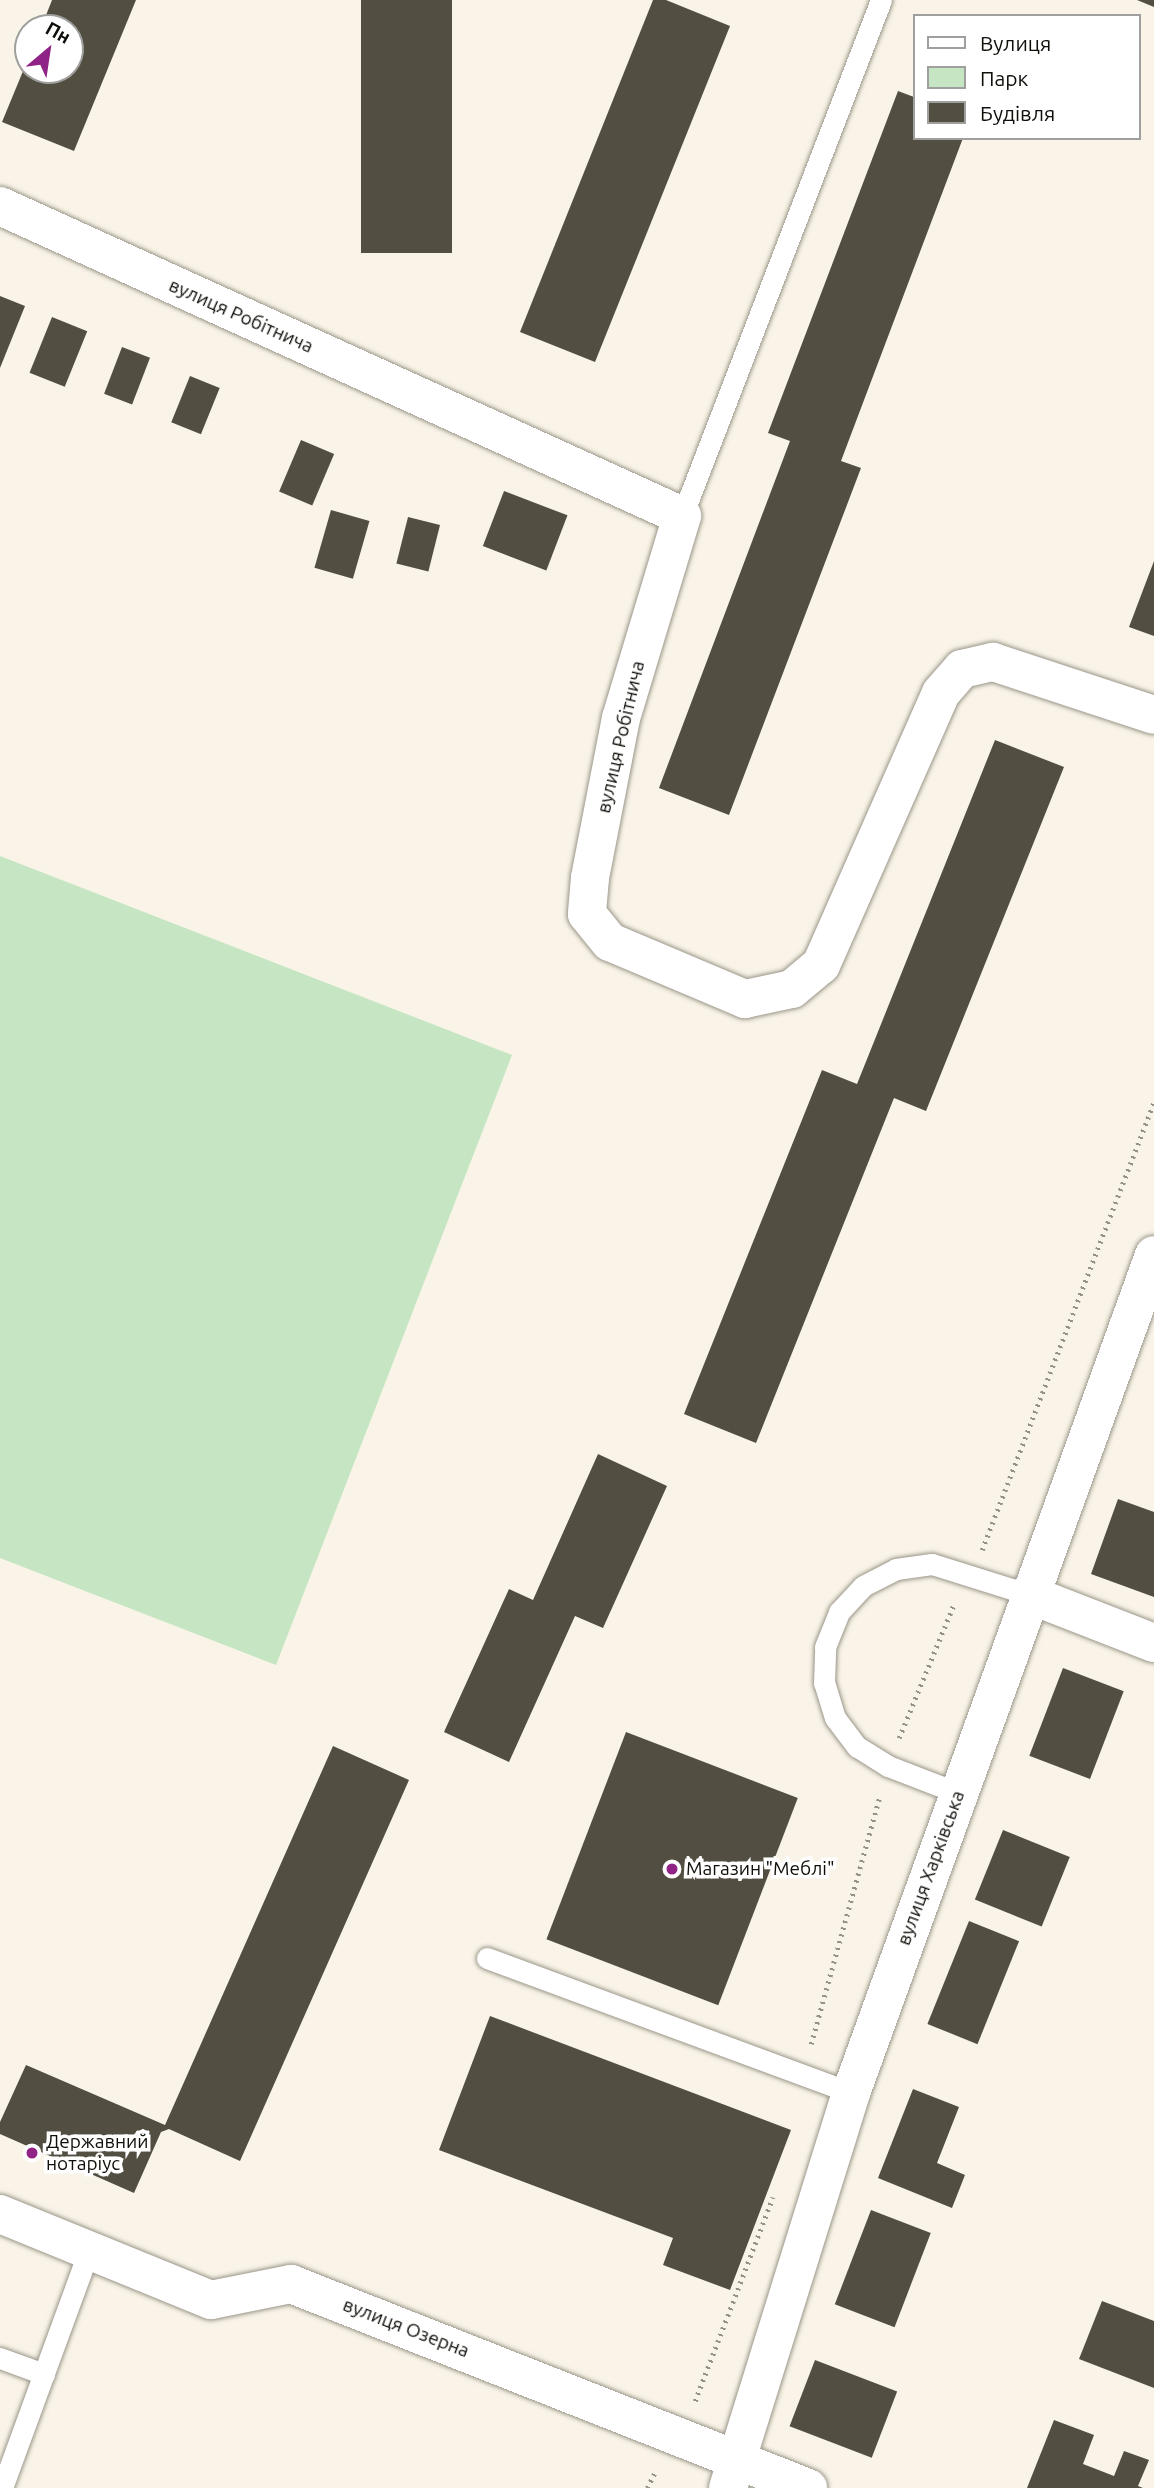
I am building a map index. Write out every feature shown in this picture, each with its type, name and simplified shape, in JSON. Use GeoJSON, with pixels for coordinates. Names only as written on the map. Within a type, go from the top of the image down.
{"type":"FeatureCollection","features":[{"type":"Feature","properties":{"kind":"street","name":"вулиця Робітнича"},"geometry":{"type":"LineString","coordinates":[[0,206],[682,516],[621,718],[590,878],[587,914],[610,942],[745,999],[792,989],[821,965],[941,693],[962,669],[993,662],[1154,715]]}},
{"type":"Feature","properties":{"kind":"street","name":"вулиця Харківська"},"geometry":{"type":"LineString","coordinates":[[734,2474],[851,2093],[1028,1594],[1154,1255]]}},
{"type":"Feature","properties":{"kind":"street"},"geometry":{"type":"LineString","coordinates":[[1028,1594],[1154,1643]]}},
{"type":"Feature","properties":{"kind":"street","name":"вулиця Озерна"},"geometry":{"type":"LineString","coordinates":[[0,2214],[211,2300],[291,2284],[676,2433],[734,2474],[808,2488]]}},
{"type":"Feature","properties":{"kind":"lane"},"geometry":{"type":"LineString","coordinates":[[682,516],[881,0]]}},
{"type":"Feature","properties":{"kind":"lane"},"geometry":{"type":"LineString","coordinates":[[958,1793],[888,1766],[858,1747],[835,1718],[824,1683],[825,1647],[834,1624],[863,1586],[896,1569],[932,1564],[968,1572],[1028,1594]]}},
{"type":"Feature","properties":{"kind":"lane"},"geometry":{"type":"LineString","coordinates":[[487,1958],[851,2093]]}},
{"type":"Feature","properties":{"kind":"lane"},"geometry":{"type":"LineString","coordinates":[[2,2488],[89,2250]]}},
{"type":"Feature","properties":{"kind":"lane"},"geometry":{"type":"LineString","coordinates":[[0,2358],[44,2374]]}},
{"type":"Feature","properties":{"kind":"path"},"geometry":{"type":"LineString","coordinates":[[806,2077],[811,2041],[888,1766],[968,1572],[982,1550],[1154,1101]]}},
{"type":"Feature","properties":{"kind":"path"},"geometry":{"type":"LineString","coordinates":[[647,2488],[726,2328],[778,2184]]}},
{"type":"Feature","properties":{"kind":"green space"},"geometry":{"type":"Polygon","coordinates":[[[0,856],[512,1055],[276,1665],[0,1558],[0,856]]]}},
{"type":"Feature","properties":{"kind":"building"},"geometry":{"type":"Polygon","coordinates":[[[52,0],[136,0],[74,151],[2,122],[18,84],[84,84],[84,14],[46,14],[52,0]]]}},
{"type":"Feature","properties":{"kind":"building"},"geometry":{"type":"Polygon","coordinates":[[[361,0],[452,0],[452,253],[361,253],[361,0]]]}},
{"type":"Feature","properties":{"kind":"building"},"geometry":{"type":"Polygon","coordinates":[[[653,0],[666,0],[730,26],[595,362],[520,332],[653,0]]]}},
{"type":"Feature","properties":{"kind":"building"},"geometry":{"type":"Polygon","coordinates":[[[1137,0],[1154,0],[1154,7],[1137,0]]]}},
{"type":"Feature","properties":{"kind":"building"},"geometry":{"type":"Polygon","coordinates":[[[898,91],[912,96],[912,140],[962,140],[841,461],[861,468],[729,815],[659,788],[790,441],[768,433],[898,91]]]}},
{"type":"Feature","properties":{"kind":"building"},"geometry":{"type":"Polygon","coordinates":[[[0,296],[25,306],[0,368],[0,296]]]}},
{"type":"Feature","properties":{"kind":"building"},"geometry":{"type":"Polygon","coordinates":[[[52,317],[87,331],[65,387],[30,373],[52,317]]]}},
{"type":"Feature","properties":{"kind":"building"},"geometry":{"type":"Polygon","coordinates":[[[122,347],[150,358],[132,404],[104,394],[122,347]]]}},
{"type":"Feature","properties":{"kind":"building"},"geometry":{"type":"Polygon","coordinates":[[[190,376],[220,388],[201,434],[171,422],[190,376]]]}},
{"type":"Feature","properties":{"kind":"building"},"geometry":{"type":"Polygon","coordinates":[[[301,440],[334,454],[312,506],[279,492],[301,440]]]}},
{"type":"Feature","properties":{"kind":"building"},"geometry":{"type":"Polygon","coordinates":[[[504,491],[567,515],[546,570],[483,546],[504,491]]]}},
{"type":"Feature","properties":{"kind":"building"},"geometry":{"type":"Polygon","coordinates":[[[331,510],[369,521],[353,579],[314,568],[331,510]]]}},
{"type":"Feature","properties":{"kind":"building"},"geometry":{"type":"Polygon","coordinates":[[[408,517],[440,525],[428,572],[396,564],[408,517]]]}},
{"type":"Feature","properties":{"kind":"building"},"geometry":{"type":"Polygon","coordinates":[[[1154,561],[1154,636],[1129,627],[1154,561]]]}},
{"type":"Feature","properties":{"kind":"building"},"geometry":{"type":"Polygon","coordinates":[[[995,740],[1064,767],[926,1111],[894,1098],[756,1443],[684,1414],[822,1070],[857,1084],[995,740]]]}},
{"type":"Feature","properties":{"kind":"building"},"geometry":{"type":"Polygon","coordinates":[[[598,1454],[667,1486],[603,1628],[575,1616],[509,1762],[444,1732],[509,1589],[533,1600],[598,1454]]]}},
{"type":"Feature","properties":{"kind":"building"},"geometry":{"type":"Polygon","coordinates":[[[1118,1499],[1154,1512],[1154,1597],[1091,1574],[1118,1499]]]}},
{"type":"Feature","properties":{"kind":"building"},"geometry":{"type":"Polygon","coordinates":[[[1063,1668],[1124,1691],[1090,1779],[1029,1756],[1063,1668]]]}},
{"type":"Feature","properties":{"kind":"building","name":"Магазин \"Меблі\""},"geometry":{"type":"Polygon","coordinates":[[[626,1732],[798,1798],[718,2005],[546,1939],[626,1732]]]}},
{"type":"Feature","properties":{"kind":"building"},"geometry":{"type":"Polygon","coordinates":[[[333,1746],[409,1780],[240,2161],[169,2129],[161,2132],[134,2193],[0,2134],[0,2122],[26,2065],[165,2125],[333,1746]]]}},
{"type":"Feature","properties":{"kind":"building"},"geometry":{"type":"Polygon","coordinates":[[[1003,1830],[1070,1857],[1042,1927],[975,1900],[1003,1830]]]}},
{"type":"Feature","properties":{"kind":"building"},"geometry":{"type":"Polygon","coordinates":[[[969,1921],[1019,1941],[977,2044],[927,2024],[969,1921]]]}},
{"type":"Feature","properties":{"kind":"building"},"geometry":{"type":"Polygon","coordinates":[[[490,2016],[791,2130],[730,2290],[663,2265],[673,2238],[439,2150],[490,2016]]]}},
{"type":"Feature","properties":{"kind":"building"},"geometry":{"type":"Polygon","coordinates":[[[913,2089],[959,2107],[937,2163],[965,2175],[952,2208],[878,2178],[913,2089]]]}},
{"type":"Feature","properties":{"kind":"building"},"geometry":{"type":"Polygon","coordinates":[[[871,2210],[931,2233],[895,2327],[835,2304],[871,2210]]]}},
{"type":"Feature","properties":{"kind":"building"},"geometry":{"type":"Polygon","coordinates":[[[1102,2301],[1154,2321],[1154,2388],[1079,2359],[1102,2301]]]}},
{"type":"Feature","properties":{"kind":"building"},"geometry":{"type":"Polygon","coordinates":[[[815,2360],[897,2392],[872,2458],[790,2426],[815,2360]]]}},
{"type":"Feature","properties":{"kind":"building"},"geometry":{"type":"Polygon","coordinates":[[[1054,2420],[1094,2435],[1083,2464],[1114,2476],[1124,2451],[1149,2460],[1138,2486],[1143,2488],[1027,2488],[1054,2420]]]}},
{"type":"Feature","properties":{"kind":"place","name":"Магазин \"Меблі\""},"geometry":{"type":"Point","coordinates":[672,1869]}},
{"type":"Feature","properties":{"kind":"place","name":"Державний нотаріус"},"geometry":{"type":"Point","coordinates":[32,2153]}}]}
